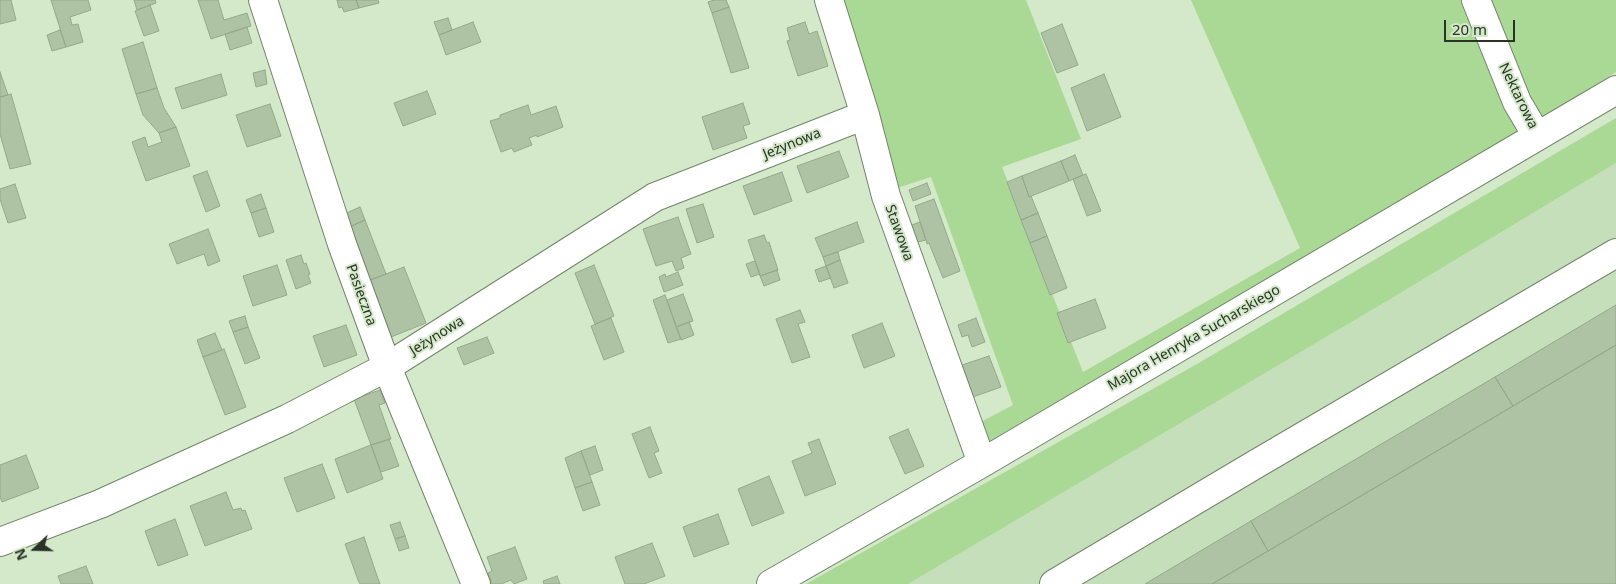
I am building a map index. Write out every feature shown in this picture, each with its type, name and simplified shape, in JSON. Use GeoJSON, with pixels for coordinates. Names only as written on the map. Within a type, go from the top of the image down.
{"type":"FeatureCollection","features":[{"type":"Feature","properties":{"kind":"street","name":"Pasieczna"},"geometry":{"type":"LineString","coordinates":[[263,0],[342,244],[387,367],[476,584]]}},
{"type":"Feature","properties":{"kind":"street","name":"Stawowa"},"geometry":{"type":"LineString","coordinates":[[828,0],[865,115],[886,196],[982,463]]}},
{"type":"Feature","properties":{"kind":"street","name":"Nektarowa"},"geometry":{"type":"LineString","coordinates":[[1476,0],[1517,102],[1537,136]]}},
{"type":"Feature","properties":{"kind":"street","name":"Majora Henryka Sucharskiego"},"geometry":{"type":"LineString","coordinates":[[771,584],[982,463],[1616,90]]}},
{"type":"Feature","properties":{"kind":"street","name":"Jeżynowa"},"geometry":{"type":"LineString","coordinates":[[0,542],[100,504],[286,419],[387,367],[655,197],[865,115]]}},
{"type":"Feature","properties":{"kind":"street"},"geometry":{"type":"LineString","coordinates":[[1054,584],[1616,253]]}},
{"type":"Feature","properties":{"kind":"shaded area"},"geometry":{"type":"Polygon","coordinates":[[[1616,163],[1616,584],[908,584],[1387,301],[1616,163]]]}},
{"type":"Feature","properties":{"kind":"green space"},"geometry":{"type":"Polygon","coordinates":[[[836,0],[1026,0],[1081,139],[1002,167],[1083,372],[1300,248],[1191,0],[1616,0],[1616,72],[1462,166],[990,442],[977,424],[1013,405],[931,177],[891,190],[836,0]]]}},
{"type":"Feature","properties":{"kind":"green space"},"geometry":{"type":"Polygon","coordinates":[[[1616,118],[1616,163],[1387,301],[908,584],[806,584],[1197,364],[1616,118]]]}},
{"type":"Feature","properties":{"kind":"building"},"geometry":{"type":"Polygon","coordinates":[[[0,0],[11,0],[16,20],[0,24],[0,0]]]}},
{"type":"Feature","properties":{"kind":"building"},"geometry":{"type":"Polygon","coordinates":[[[51,0],[88,0],[91,10],[70,17],[72,25],[78,24],[83,42],[66,47],[51,0]]]}},
{"type":"Feature","properties":{"kind":"building"},"geometry":{"type":"Polygon","coordinates":[[[134,0],[155,0],[156,3],[137,10],[134,0]]]}},
{"type":"Feature","properties":{"kind":"building"},"geometry":{"type":"Polygon","coordinates":[[[198,0],[218,0],[224,20],[247,13],[251,26],[211,39],[198,0]]]}},
{"type":"Feature","properties":{"kind":"building"},"geometry":{"type":"Polygon","coordinates":[[[337,0],[356,0],[359,8],[344,12],[342,7],[339,8],[337,0]]]}},
{"type":"Feature","properties":{"kind":"building"},"geometry":{"type":"Polygon","coordinates":[[[356,0],[378,0],[379,3],[359,8],[356,0]]]}},
{"type":"Feature","properties":{"kind":"building"},"geometry":{"type":"Polygon","coordinates":[[[726,0],[729,7],[712,13],[708,2],[726,0]]]}},
{"type":"Feature","properties":{"kind":"building"},"geometry":{"type":"Polygon","coordinates":[[[150,5],[159,31],[144,36],[135,11],[150,5]]]}},
{"type":"Feature","properties":{"kind":"building"},"geometry":{"type":"Polygon","coordinates":[[[729,7],[749,68],[731,73],[712,13],[729,7]]]}},
{"type":"Feature","properties":{"kind":"building"},"geometry":{"type":"Polygon","coordinates":[[[448,18],[452,30],[439,35],[434,22],[448,18]]]}},
{"type":"Feature","properties":{"kind":"building"},"geometry":{"type":"Polygon","coordinates":[[[473,22],[481,42],[446,55],[439,35],[473,22]]]}},
{"type":"Feature","properties":{"kind":"building"},"geometry":{"type":"Polygon","coordinates":[[[805,22],[809,34],[817,31],[828,66],[798,76],[787,41],[790,40],[787,28],[805,22]]]}},
{"type":"Feature","properties":{"kind":"building"},"geometry":{"type":"Polygon","coordinates":[[[1062,24],[1078,65],[1057,73],[1041,33],[1062,24]]]}},
{"type":"Feature","properties":{"kind":"building"},"geometry":{"type":"Polygon","coordinates":[[[247,27],[252,43],[230,50],[225,34],[247,27]]]}},
{"type":"Feature","properties":{"kind":"building"},"geometry":{"type":"Polygon","coordinates":[[[60,30],[66,47],[52,51],[47,35],[60,30]]]}},
{"type":"Feature","properties":{"kind":"building"},"geometry":{"type":"Polygon","coordinates":[[[143,42],[157,88],[136,94],[122,49],[143,42]]]}},
{"type":"Feature","properties":{"kind":"building"},"geometry":{"type":"Polygon","coordinates":[[[265,70],[267,84],[256,87],[253,73],[265,70]]]}},
{"type":"Feature","properties":{"kind":"building"},"geometry":{"type":"Polygon","coordinates":[[[0,72],[8,95],[0,97],[0,72]]]}},
{"type":"Feature","properties":{"kind":"building"},"geometry":{"type":"Polygon","coordinates":[[[221,74],[227,95],[182,109],[175,88],[221,74]]]}},
{"type":"Feature","properties":{"kind":"building"},"geometry":{"type":"Polygon","coordinates":[[[1104,74],[1121,117],[1087,131],[1071,88],[1104,74]]]}},
{"type":"Feature","properties":{"kind":"building"},"geometry":{"type":"Polygon","coordinates":[[[157,88],[164,108],[176,127],[159,133],[143,115],[136,94],[157,88]]]}},
{"type":"Feature","properties":{"kind":"building"},"geometry":{"type":"Polygon","coordinates":[[[427,91],[436,114],[403,126],[394,103],[427,91]]]}},
{"type":"Feature","properties":{"kind":"building"},"geometry":{"type":"Polygon","coordinates":[[[11,94],[31,164],[10,169],[0,134],[0,97],[11,94]]]}},
{"type":"Feature","properties":{"kind":"building"},"geometry":{"type":"Polygon","coordinates":[[[743,103],[750,124],[743,126],[747,138],[713,150],[702,117],[743,103]]]}},
{"type":"Feature","properties":{"kind":"building"},"geometry":{"type":"Polygon","coordinates":[[[270,104],[281,136],[247,147],[236,115],[270,104]]]}},
{"type":"Feature","properties":{"kind":"building"},"geometry":{"type":"Polygon","coordinates":[[[528,105],[531,115],[556,106],[563,127],[537,137],[537,135],[529,138],[532,145],[514,152],[512,148],[501,152],[490,121],[500,118],[500,115],[528,105]]]}},
{"type":"Feature","properties":{"kind":"building"},"geometry":{"type":"Polygon","coordinates":[[[176,127],[190,166],[146,181],[132,142],[145,137],[148,147],[162,142],[159,133],[176,127]]]}},
{"type":"Feature","properties":{"kind":"building"},"geometry":{"type":"Polygon","coordinates":[[[839,151],[849,177],[807,193],[797,166],[839,151]]]}},
{"type":"Feature","properties":{"kind":"building"},"geometry":{"type":"Polygon","coordinates":[[[1075,155],[1083,175],[1069,181],[1061,161],[1075,155]]]}},
{"type":"Feature","properties":{"kind":"building"},"geometry":{"type":"Polygon","coordinates":[[[1061,161],[1069,181],[1029,197],[1022,176],[1061,161]]]}},
{"type":"Feature","properties":{"kind":"building"},"geometry":{"type":"Polygon","coordinates":[[[207,171],[220,206],[206,212],[193,176],[207,171]]]}},
{"type":"Feature","properties":{"kind":"building"},"geometry":{"type":"Polygon","coordinates":[[[782,172],[792,201],[754,215],[743,186],[782,172]]]}},
{"type":"Feature","properties":{"kind":"building"},"geometry":{"type":"Polygon","coordinates":[[[1086,174],[1101,211],[1087,216],[1073,179],[1086,174]]]}},
{"type":"Feature","properties":{"kind":"building"},"geometry":{"type":"Polygon","coordinates":[[[1022,176],[1029,197],[1031,196],[1038,213],[1021,220],[1007,182],[1022,176]]]}},
{"type":"Feature","properties":{"kind":"building"},"geometry":{"type":"Polygon","coordinates":[[[927,183],[931,194],[913,201],[909,190],[927,183]]]}},
{"type":"Feature","properties":{"kind":"building"},"geometry":{"type":"Polygon","coordinates":[[[15,184],[26,218],[8,223],[0,199],[0,189],[15,184]]]}},
{"type":"Feature","properties":{"kind":"building"},"geometry":{"type":"Polygon","coordinates":[[[261,194],[266,208],[251,213],[246,200],[261,194]]]}},
{"type":"Feature","properties":{"kind":"building"},"geometry":{"type":"Polygon","coordinates":[[[934,199],[960,271],[943,278],[929,243],[927,244],[915,206],[934,199]]]}},
{"type":"Feature","properties":{"kind":"building"},"geometry":{"type":"Polygon","coordinates":[[[703,204],[714,237],[697,243],[686,209],[703,204]]]}},
{"type":"Feature","properties":{"kind":"building"},"geometry":{"type":"Polygon","coordinates":[[[360,207],[365,220],[347,228],[342,215],[360,207]]]}},
{"type":"Feature","properties":{"kind":"building"},"geometry":{"type":"Polygon","coordinates":[[[266,208],[274,232],[259,237],[251,213],[266,208]]]}},
{"type":"Feature","properties":{"kind":"building"},"geometry":{"type":"Polygon","coordinates":[[[1038,213],[1047,236],[1030,243],[1021,220],[1038,213]]]}},
{"type":"Feature","properties":{"kind":"building"},"geometry":{"type":"Polygon","coordinates":[[[678,217],[691,254],[681,258],[684,268],[676,271],[672,261],[656,266],[643,229],[678,217]]]}},
{"type":"Feature","properties":{"kind":"building"},"geometry":{"type":"Polygon","coordinates":[[[365,220],[386,274],[368,281],[347,228],[365,220]]]}},
{"type":"Feature","properties":{"kind":"building"},"geometry":{"type":"Polygon","coordinates":[[[857,222],[864,242],[823,257],[815,238],[857,222]]]}},
{"type":"Feature","properties":{"kind":"building"},"geometry":{"type":"Polygon","coordinates":[[[920,222],[926,240],[914,243],[909,226],[920,222]]]}},
{"type":"Feature","properties":{"kind":"building"},"geometry":{"type":"Polygon","coordinates":[[[208,229],[220,261],[208,266],[204,254],[177,264],[169,244],[208,229]]]}},
{"type":"Feature","properties":{"kind":"building"},"geometry":{"type":"Polygon","coordinates":[[[764,235],[767,243],[769,242],[778,270],[760,276],[748,240],[764,235]]]}},
{"type":"Feature","properties":{"kind":"building"},"geometry":{"type":"Polygon","coordinates":[[[1047,236],[1067,288],[1050,295],[1030,243],[1047,236]]]}},
{"type":"Feature","properties":{"kind":"building"},"geometry":{"type":"Polygon","coordinates":[[[838,252],[840,260],[826,266],[823,257],[838,252]]]}},
{"type":"Feature","properties":{"kind":"building"},"geometry":{"type":"Polygon","coordinates":[[[301,255],[310,274],[308,275],[311,283],[296,289],[286,260],[301,255]]]}},
{"type":"Feature","properties":{"kind":"building"},"geometry":{"type":"Polygon","coordinates":[[[840,260],[848,283],[834,288],[826,266],[840,260]]]}},
{"type":"Feature","properties":{"kind":"building"},"geometry":{"type":"Polygon","coordinates":[[[755,261],[760,274],[751,277],[746,264],[755,261]]]}},
{"type":"Feature","properties":{"kind":"building"},"geometry":{"type":"Polygon","coordinates":[[[277,265],[287,295],[253,306],[243,276],[277,265]]]}},
{"type":"Feature","properties":{"kind":"building"},"geometry":{"type":"Polygon","coordinates":[[[594,265],[614,316],[595,324],[575,273],[594,265]]]}},
{"type":"Feature","properties":{"kind":"building"},"geometry":{"type":"Polygon","coordinates":[[[826,266],[831,278],[819,282],[815,270],[826,266]]]}},
{"type":"Feature","properties":{"kind":"building"},"geometry":{"type":"Polygon","coordinates":[[[404,267],[426,323],[391,337],[368,281],[404,267]]]}},
{"type":"Feature","properties":{"kind":"building"},"geometry":{"type":"Polygon","coordinates":[[[777,270],[780,280],[764,286],[760,276],[777,270]]]}},
{"type":"Feature","properties":{"kind":"building"},"geometry":{"type":"Polygon","coordinates":[[[678,272],[683,285],[664,292],[659,277],[665,274],[666,277],[678,272]]]}},
{"type":"Feature","properties":{"kind":"building"},"geometry":{"type":"Polygon","coordinates":[[[683,294],[693,321],[676,327],[667,300],[683,294]]]}},
{"type":"Feature","properties":{"kind":"building"},"geometry":{"type":"Polygon","coordinates":[[[665,295],[681,339],[668,343],[653,300],[665,295]]]}},
{"type":"Feature","properties":{"kind":"building"},"geometry":{"type":"Polygon","coordinates":[[[1095,299],[1106,328],[1068,343],[1057,313],[1095,299]]]}},
{"type":"Feature","properties":{"kind":"building"},"geometry":{"type":"Polygon","coordinates":[[[1616,305],[1616,345],[1513,406],[1495,377],[1616,305]]]}},
{"type":"Feature","properties":{"kind":"building"},"geometry":{"type":"Polygon","coordinates":[[[800,310],[805,322],[798,324],[810,357],[792,363],[776,319],[800,310]]]}},
{"type":"Feature","properties":{"kind":"building"},"geometry":{"type":"Polygon","coordinates":[[[245,316],[248,327],[233,332],[229,321],[245,316]]]}},
{"type":"Feature","properties":{"kind":"building"},"geometry":{"type":"Polygon","coordinates":[[[611,318],[624,352],[604,360],[591,326],[611,318]]]}},
{"type":"Feature","properties":{"kind":"building"},"geometry":{"type":"Polygon","coordinates":[[[976,318],[985,342],[972,347],[968,335],[962,337],[958,325],[976,318]]]}},
{"type":"Feature","properties":{"kind":"building"},"geometry":{"type":"Polygon","coordinates":[[[689,322],[694,335],[681,340],[676,327],[689,322]]]}},
{"type":"Feature","properties":{"kind":"building"},"geometry":{"type":"Polygon","coordinates":[[[882,323],[895,356],[864,368],[852,335],[882,323]]]}},
{"type":"Feature","properties":{"kind":"building"},"geometry":{"type":"Polygon","coordinates":[[[346,325],[357,355],[324,367],[313,336],[346,325]]]}},
{"type":"Feature","properties":{"kind":"building"},"geometry":{"type":"Polygon","coordinates":[[[248,327],[260,358],[245,364],[233,332],[248,327]]]}},
{"type":"Feature","properties":{"kind":"building"},"geometry":{"type":"Polygon","coordinates":[[[215,333],[222,350],[203,357],[197,340],[215,333]]]}},
{"type":"Feature","properties":{"kind":"building"},"geometry":{"type":"Polygon","coordinates":[[[487,337],[494,353],[464,365],[457,348],[487,337]]]}},
{"type":"Feature","properties":{"kind":"building"},"geometry":{"type":"Polygon","coordinates":[[[1616,345],[1616,584],[1212,584],[1268,551],[1616,345]]]}},
{"type":"Feature","properties":{"kind":"building"},"geometry":{"type":"Polygon","coordinates":[[[224,349],[246,407],[225,415],[203,357],[224,349]]]}},
{"type":"Feature","properties":{"kind":"building"},"geometry":{"type":"Polygon","coordinates":[[[989,356],[1001,387],[973,397],[962,365],[989,356]]]}},
{"type":"Feature","properties":{"kind":"building"},"geometry":{"type":"Polygon","coordinates":[[[1495,377],[1513,406],[1268,551],[1251,521],[1495,377]]]}},
{"type":"Feature","properties":{"kind":"building"},"geometry":{"type":"Polygon","coordinates":[[[380,390],[385,403],[379,405],[391,439],[371,445],[354,399],[380,390]]]}},
{"type":"Feature","properties":{"kind":"building"},"geometry":{"type":"Polygon","coordinates":[[[650,427],[659,451],[654,453],[662,473],[649,478],[632,434],[650,427]]]}},
{"type":"Feature","properties":{"kind":"building"},"geometry":{"type":"Polygon","coordinates":[[[908,429],[924,466],[905,474],[889,437],[908,429]]]}},
{"type":"Feature","properties":{"kind":"building"},"geometry":{"type":"Polygon","coordinates":[[[389,439],[399,466],[381,472],[371,445],[389,439]]]}},
{"type":"Feature","properties":{"kind":"building"},"geometry":{"type":"Polygon","coordinates":[[[819,439],[836,484],[805,496],[792,461],[812,453],[808,443],[819,439]]]}},
{"type":"Feature","properties":{"kind":"building"},"geometry":{"type":"Polygon","coordinates":[[[371,445],[383,479],[347,493],[335,459],[371,445]]]}},
{"type":"Feature","properties":{"kind":"building"},"geometry":{"type":"Polygon","coordinates":[[[595,446],[603,470],[590,475],[581,451],[595,446]]]}},
{"type":"Feature","properties":{"kind":"building"},"geometry":{"type":"Polygon","coordinates":[[[581,451],[592,482],[575,488],[565,458],[581,451]]]}},
{"type":"Feature","properties":{"kind":"building"},"geometry":{"type":"Polygon","coordinates":[[[26,455],[39,488],[2,502],[0,497],[0,465],[26,455]]]}},
{"type":"Feature","properties":{"kind":"building"},"geometry":{"type":"Polygon","coordinates":[[[322,464],[335,498],[297,512],[284,478],[322,464]]]}},
{"type":"Feature","properties":{"kind":"building"},"geometry":{"type":"Polygon","coordinates":[[[769,476],[784,513],[752,526],[738,489],[769,476]]]}},
{"type":"Feature","properties":{"kind":"building"},"geometry":{"type":"Polygon","coordinates":[[[592,482],[600,505],[583,511],[575,488],[592,482]]]}},
{"type":"Feature","properties":{"kind":"building"},"geometry":{"type":"Polygon","coordinates":[[[226,492],[233,510],[241,508],[242,511],[245,510],[252,529],[205,546],[190,506],[226,492]]]}},
{"type":"Feature","properties":{"kind":"building"},"geometry":{"type":"Polygon","coordinates":[[[718,514],[729,544],[694,557],[683,527],[718,514]]]}},
{"type":"Feature","properties":{"kind":"building"},"geometry":{"type":"Polygon","coordinates":[[[175,519],[188,555],[158,566],[145,531],[175,519]]]}},
{"type":"Feature","properties":{"kind":"building"},"geometry":{"type":"Polygon","coordinates":[[[1251,521],[1268,551],[1212,584],[1145,584],[1251,521]]]}},
{"type":"Feature","properties":{"kind":"building"},"geometry":{"type":"Polygon","coordinates":[[[400,522],[405,536],[395,539],[390,525],[400,522]]]}},
{"type":"Feature","properties":{"kind":"building"},"geometry":{"type":"Polygon","coordinates":[[[405,536],[409,548],[399,551],[395,539],[405,536]]]}},
{"type":"Feature","properties":{"kind":"building"},"geometry":{"type":"Polygon","coordinates":[[[364,537],[380,584],[360,584],[345,544],[364,537]]]}},
{"type":"Feature","properties":{"kind":"building"},"geometry":{"type":"Polygon","coordinates":[[[652,543],[665,576],[644,584],[625,584],[615,557],[652,543]]]}},
{"type":"Feature","properties":{"kind":"building"},"geometry":{"type":"Polygon","coordinates":[[[515,547],[527,579],[514,584],[511,580],[501,584],[492,584],[488,573],[492,571],[487,557],[515,547]]]}},
{"type":"Feature","properties":{"kind":"building"},"geometry":{"type":"Polygon","coordinates":[[[86,566],[93,584],[61,584],[58,576],[86,566]]]}},
{"type":"Feature","properties":{"kind":"building"},"geometry":{"type":"Polygon","coordinates":[[[557,576],[560,584],[544,584],[543,581],[557,576]]]}}]}
